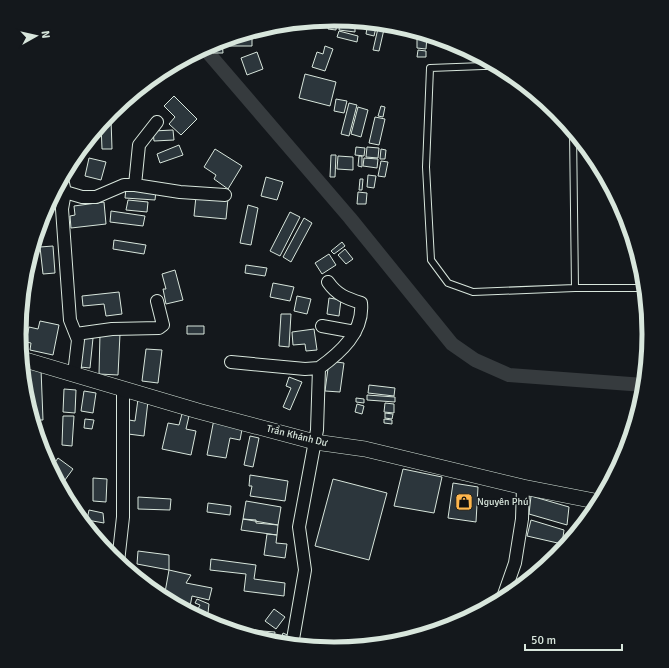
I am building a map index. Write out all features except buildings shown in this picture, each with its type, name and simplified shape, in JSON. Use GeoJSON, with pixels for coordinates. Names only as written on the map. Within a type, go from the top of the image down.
{"type":"FeatureCollection","features":[{"type":"Feature","properties":{"kind":"street"},"geometry":{"type":"LineString","coordinates":[[135,185],[139,145],[157,122]]}},
{"type":"Feature","properties":{"kind":"street"},"geometry":{"type":"LineString","coordinates":[[65,192],[82,197],[96,197],[124,185],[135,185],[180,192],[225,194]]}},
{"type":"Feature","properties":{"kind":"street"},"geometry":{"type":"LineString","coordinates":[[64,187],[65,192],[62,210],[70,320],[78,340],[74,374]]}},
{"type":"Feature","properties":{"kind":"street"},"geometry":{"type":"LineString","coordinates":[[231,362],[305,369],[319,368],[341,352],[355,332],[362,309],[361,303],[341,296],[334,291],[328,282]]}},
{"type":"Feature","properties":{"kind":"street"},"geometry":{"type":"LineString","coordinates":[[76,334],[112,329],[159,328],[163,325],[156,301]]}},
{"type":"Feature","properties":{"kind":"street"},"geometry":{"type":"LineString","coordinates":[[322,326],[355,332]]}},
{"type":"Feature","properties":{"kind":"street","name":"Trần Khánh Dư"},"geometry":{"type":"LineString","coordinates":[[28,361],[123,389],[315,442],[365,449],[523,487],[594,501]]}},
{"type":"Feature","properties":{"kind":"street"},"geometry":{"type":"LineString","coordinates":[[293,639],[305,570],[299,527],[317,430],[319,368]]}},
{"type":"Feature","properties":{"kind":"street"},"geometry":{"type":"LineString","coordinates":[[119,554],[123,517],[123,389]]}},
{"type":"Feature","properties":{"kind":"street"},"geometry":{"type":"LineString","coordinates":[[506,590],[515,564],[522,519],[523,487]]}},
{"type":"Feature","properties":{"kind":"lane"},"geometry":{"type":"LineString","coordinates":[[486,66],[430,68],[426,167],[431,260],[448,283],[473,292],[575,288],[639,288]]}},
{"type":"Feature","properties":{"kind":"lane"},"geometry":{"type":"LineString","coordinates":[[573,140],[575,288]]}},
{"type":"Feature","properties":{"kind":"waterway"},"geometry":{"type":"LineString","coordinates":[[208,53],[350,218],[452,344],[475,360],[509,375],[638,385]]}},
{"type":"Feature","properties":{"kind":"place","name":"Nguyên Phú"},"geometry":{"type":"Point","coordinates":[464,502]}}]}
